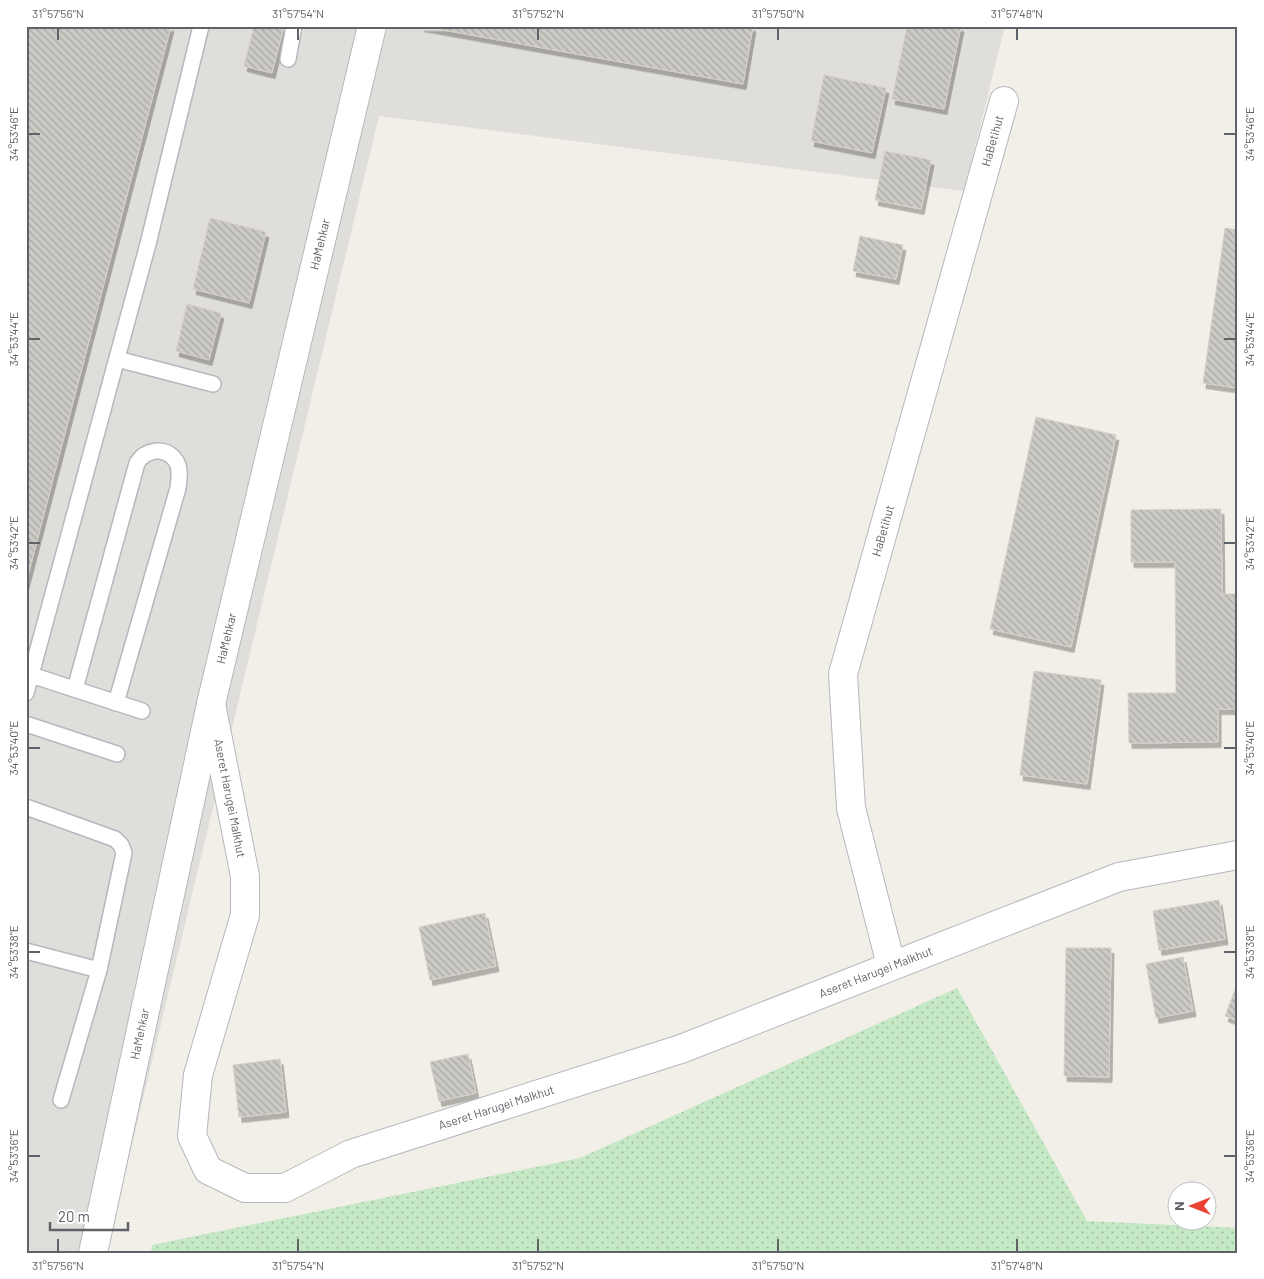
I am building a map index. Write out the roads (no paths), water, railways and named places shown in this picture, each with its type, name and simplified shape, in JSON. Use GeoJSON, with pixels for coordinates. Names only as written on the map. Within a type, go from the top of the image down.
{"type":"FeatureCollection","features":[{"type":"Feature","properties":{"kind":"street","name":"HaMehkar"},"geometry":{"type":"LineString","coordinates":[[93,1253],[211,704],[372,26]]}},
{"type":"Feature","properties":{"kind":"street","name":"HaBetihut"},"geometry":{"type":"LineString","coordinates":[[891,965],[851,808],[843,674],[1004,101]]}},
{"type":"Feature","properties":{"kind":"street","name":"Aseret Harugei Malkhut"},"geometry":{"type":"LineString","coordinates":[[211,704],[245,876],[245,915],[198,1075],[192,1136],[208,1170],[245,1188],[285,1188],[351,1154],[681,1049],[1119,877],[1238,856]]}},
{"type":"Feature","properties":{"kind":"lane"},"geometry":{"type":"LineString","coordinates":[[26,693],[148,244],[201,26]]}},
{"type":"Feature","properties":{"kind":"lane"},"geometry":{"type":"LineString","coordinates":[[288,59],[294,26]]}},
{"type":"Feature","properties":{"kind":"lane"},"geometry":{"type":"LineString","coordinates":[[117,359],[213,384]]}},
{"type":"Feature","properties":{"kind":"lane"},"geometry":{"type":"LineString","coordinates":[[75,689],[136,463],[142,455],[150,451],[168,454],[176,461],[179,472],[178,488],[116,703]]}},
{"type":"Feature","properties":{"kind":"lane"},"geometry":{"type":"LineString","coordinates":[[31,675],[142,711]]}},
{"type":"Feature","properties":{"kind":"lane"},"geometry":{"type":"LineString","coordinates":[[26,724],[117,754]]}},
{"type":"Feature","properties":{"kind":"lane"},"geometry":{"type":"LineString","coordinates":[[26,807],[114,839],[122,845],[124,853],[99,970],[61,1100]]}},
{"type":"Feature","properties":{"kind":"lane"},"geometry":{"type":"LineString","coordinates":[[26,951],[99,970]]}}]}
